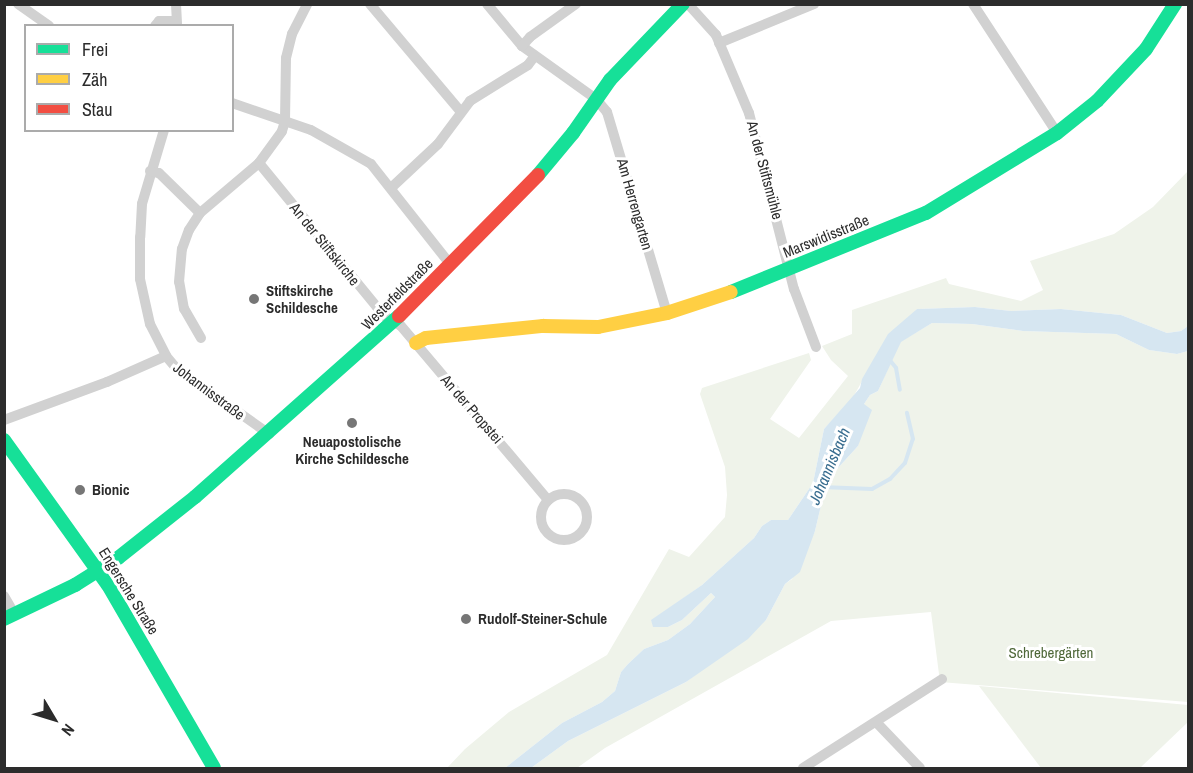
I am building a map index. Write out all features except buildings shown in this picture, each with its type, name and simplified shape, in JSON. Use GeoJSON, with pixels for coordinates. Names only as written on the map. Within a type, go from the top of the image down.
{"type":"FeatureCollection","features":[{"type":"Feature","properties":{"kind":"main road","name":"Westerfeldstraße"},"geometry":{"type":"LineString","coordinates":[[10,617],[98,571],[195,497],[394,322],[534,182],[573,133],[610,80],[683,4]]}},
{"type":"Feature","properties":{"kind":"main road","name":"Marswidisstraße"},"geometry":{"type":"LineString","coordinates":[[416,343],[426,338],[543,326],[598,327],[667,313],[716,298],[926,213],[1057,133],[1111,87],[1134,63],[1175,4]]}},
{"type":"Feature","properties":{"kind":"main road","name":"Engersche Straße"},"geometry":{"type":"LineString","coordinates":[[4,440],[98,571],[214,768]]}},
{"type":"Feature","properties":{"kind":"street"},"geometry":{"type":"LineString","coordinates":[[18,4],[46,24]]}},
{"type":"Feature","properties":{"kind":"street"},"geometry":{"type":"LineString","coordinates":[[157,24],[159,21],[177,23],[176,4]]}},
{"type":"Feature","properties":{"kind":"street"},"geometry":{"type":"LineString","coordinates":[[201,338],[184,309],[179,282],[182,249],[189,230],[200,213],[259,163],[282,131],[285,121],[286,58],[292,34],[307,4]]}},
{"type":"Feature","properties":{"kind":"street"},"geometry":{"type":"LineString","coordinates":[[370,4],[460,111]]}},
{"type":"Feature","properties":{"kind":"street"},"geometry":{"type":"LineString","coordinates":[[487,4],[534,57],[596,99]]}},
{"type":"Feature","properties":{"kind":"street"},"geometry":{"type":"LineString","coordinates":[[522,46],[530,37],[576,4]]}},
{"type":"Feature","properties":{"kind":"street","name":"An der Stiftsmühle"},"geometry":{"type":"LineString","coordinates":[[688,4],[710,27],[719,43],[755,130],[788,268],[816,348]]}},
{"type":"Feature","properties":{"kind":"street"},"geometry":{"type":"LineString","coordinates":[[719,43],[814,4]]}},
{"type":"Feature","properties":{"kind":"street"},"geometry":{"type":"LineString","coordinates":[[973,4],[1057,133]]}},
{"type":"Feature","properties":{"kind":"street"},"geometry":{"type":"LineString","coordinates":[[391,188],[438,144],[460,111],[480,94],[528,65],[534,57]]}},
{"type":"Feature","properties":{"kind":"street","name":"Am Herrengarten"},"geometry":{"type":"LineString","coordinates":[[596,99],[609,116],[667,313]]}},
{"type":"Feature","properties":{"kind":"street"},"geometry":{"type":"LineString","coordinates":[[234,104],[285,121],[339,144],[371,164],[450,264]]}},
{"type":"Feature","properties":{"kind":"street","name":"Johannisstraße"},"geometry":{"type":"LineString","coordinates":[[163,132],[142,204],[140,279],[150,324],[166,356],[177,369],[210,395],[268,434]]}},
{"type":"Feature","properties":{"kind":"street","name":"An der Stiftskirche"},"geometry":{"type":"LineString","coordinates":[[259,163],[369,298],[386,317],[394,322]]}},
{"type":"Feature","properties":{"kind":"street"},"geometry":{"type":"LineString","coordinates":[[150,171],[159,173],[200,213]]}},
{"type":"Feature","properties":{"kind":"street","name":"An der Propstei"},"geometry":{"type":"LineString","coordinates":[[394,322],[401,326],[416,343],[548,500]]}},
{"type":"Feature","properties":{"kind":"street"},"geometry":{"type":"LineString","coordinates":[[4,420],[76,394],[166,356]]}},
{"type":"Feature","properties":{"kind":"street"},"geometry":{"type":"LineString","coordinates":[[568,493],[577,497],[587,513],[582,532],[570,540],[550,536],[540,518],[548,500],[557,494],[568,493]]}},
{"type":"Feature","properties":{"kind":"street"},"geometry":{"type":"LineString","coordinates":[[4,597],[10,617]]}},
{"type":"Feature","properties":{"kind":"street"},"geometry":{"type":"LineString","coordinates":[[803,768],[877,723],[942,679]]}},
{"type":"Feature","properties":{"kind":"street"},"geometry":{"type":"LineString","coordinates":[[877,723],[920,768]]}},
{"type":"Feature","properties":{"kind":"green space"},"geometry":{"type":"Polygon","coordinates":[[[1188,171],[1188,326],[1181,331],[1167,333],[1121,315],[1061,309],[1011,311],[975,307],[917,309],[874,360],[852,399],[824,429],[813,483],[788,520],[771,520],[762,526],[754,538],[702,585],[651,621],[668,627],[682,620],[711,593],[715,597],[690,624],[668,640],[644,649],[621,672],[615,691],[602,702],[562,723],[505,768],[447,768],[465,749],[509,712],[607,655],[669,549],[689,557],[725,517],[727,495],[725,467],[700,394],[702,388],[809,353],[811,360],[770,419],[799,438],[848,376],[831,360],[822,346],[852,334],[852,310],[946,278],[949,284],[1021,301],[1043,290],[1030,261],[1114,234],[1153,207],[1188,171]]]}},
{"type":"Feature","properties":{"kind":"green space","name":"Schrebergärten"},"geometry":{"type":"Polygon","coordinates":[[[932,323],[972,324],[1023,331],[1116,334],[1149,350],[1177,354],[1188,351],[1188,702],[940,682],[931,612],[831,621],[605,748],[577,768],[531,768],[568,741],[686,682],[766,620],[785,584],[792,579],[815,531],[827,480],[858,446],[864,404],[870,395],[878,391],[900,342],[932,323]]]}},
{"type":"Feature","properties":{"kind":"green space"},"geometry":{"type":"Polygon","coordinates":[[[979,686],[1188,705],[1188,722],[1140,768],[1041,768],[979,686]]]}},
{"type":"Feature","properties":{"kind":"water","name":"Johannisbach"},"geometry":{"type":"Polygon","coordinates":[[[975,307],[1011,311],[1061,309],[1121,315],[1167,333],[1181,331],[1188,326],[1188,351],[1177,354],[1149,350],[1116,334],[1023,331],[972,324],[932,323],[901,342],[878,391],[870,395],[864,404],[872,410],[858,446],[827,480],[815,531],[800,572],[785,584],[766,620],[748,639],[686,682],[568,741],[531,768],[505,768],[562,723],[602,702],[615,691],[621,672],[644,649],[668,640],[690,624],[715,597],[711,593],[682,620],[668,627],[653,627],[651,620],[702,585],[754,538],[762,526],[771,520],[788,520],[813,483],[824,429],[860,388],[862,379],[888,334],[917,309],[975,307]]]}},
{"type":"Feature","properties":{"kind":"waterway"},"geometry":{"type":"LineString","coordinates":[[888,358],[896,368],[900,390]]}},
{"type":"Feature","properties":{"kind":"waterway","name":"Johannisbach"},"geometry":{"type":"LineString","coordinates":[[821,487],[872,489],[890,479],[905,463],[913,439],[907,413]]}},
{"type":"Feature","properties":{"kind":"traffic: fast"},"geometry":{"type":"LineString","coordinates":[[538,175],[573,133],[610,80],[683,4]]}},
{"type":"Feature","properties":{"kind":"traffic: fast"},"geometry":{"type":"LineString","coordinates":[[731,292],[926,213],[1057,133],[1097,101],[1146,49],[1175,4]]}},
{"type":"Feature","properties":{"kind":"traffic: fast"},"geometry":{"type":"LineString","coordinates":[[4,619],[75,585],[118,558],[195,497],[399,316]]}},
{"type":"Feature","properties":{"kind":"traffic: fast"},"geometry":{"type":"LineString","coordinates":[[4,440],[108,585],[214,768]]}},
{"type":"Feature","properties":{"kind":"traffic: slow"},"geometry":{"type":"LineString","coordinates":[[416,343],[426,338],[543,326],[598,327],[667,313],[731,292]]}},
{"type":"Feature","properties":{"kind":"traffic: jam"},"geometry":{"type":"LineString","coordinates":[[399,316],[538,175]]}},
{"type":"Feature","properties":{"kind":"place","name":"Stiftskirche Schildesche"},"geometry":{"type":"Point","coordinates":[254,299]}},
{"type":"Feature","properties":{"kind":"place","name":"Neuapostolische Kirche Schildesche"},"geometry":{"type":"Point","coordinates":[352,423]}},
{"type":"Feature","properties":{"kind":"place","name":"Bionic"},"geometry":{"type":"Point","coordinates":[80,490]}},
{"type":"Feature","properties":{"kind":"place","name":"Rudolf-Steiner-Schule"},"geometry":{"type":"Point","coordinates":[466,619]}}]}
